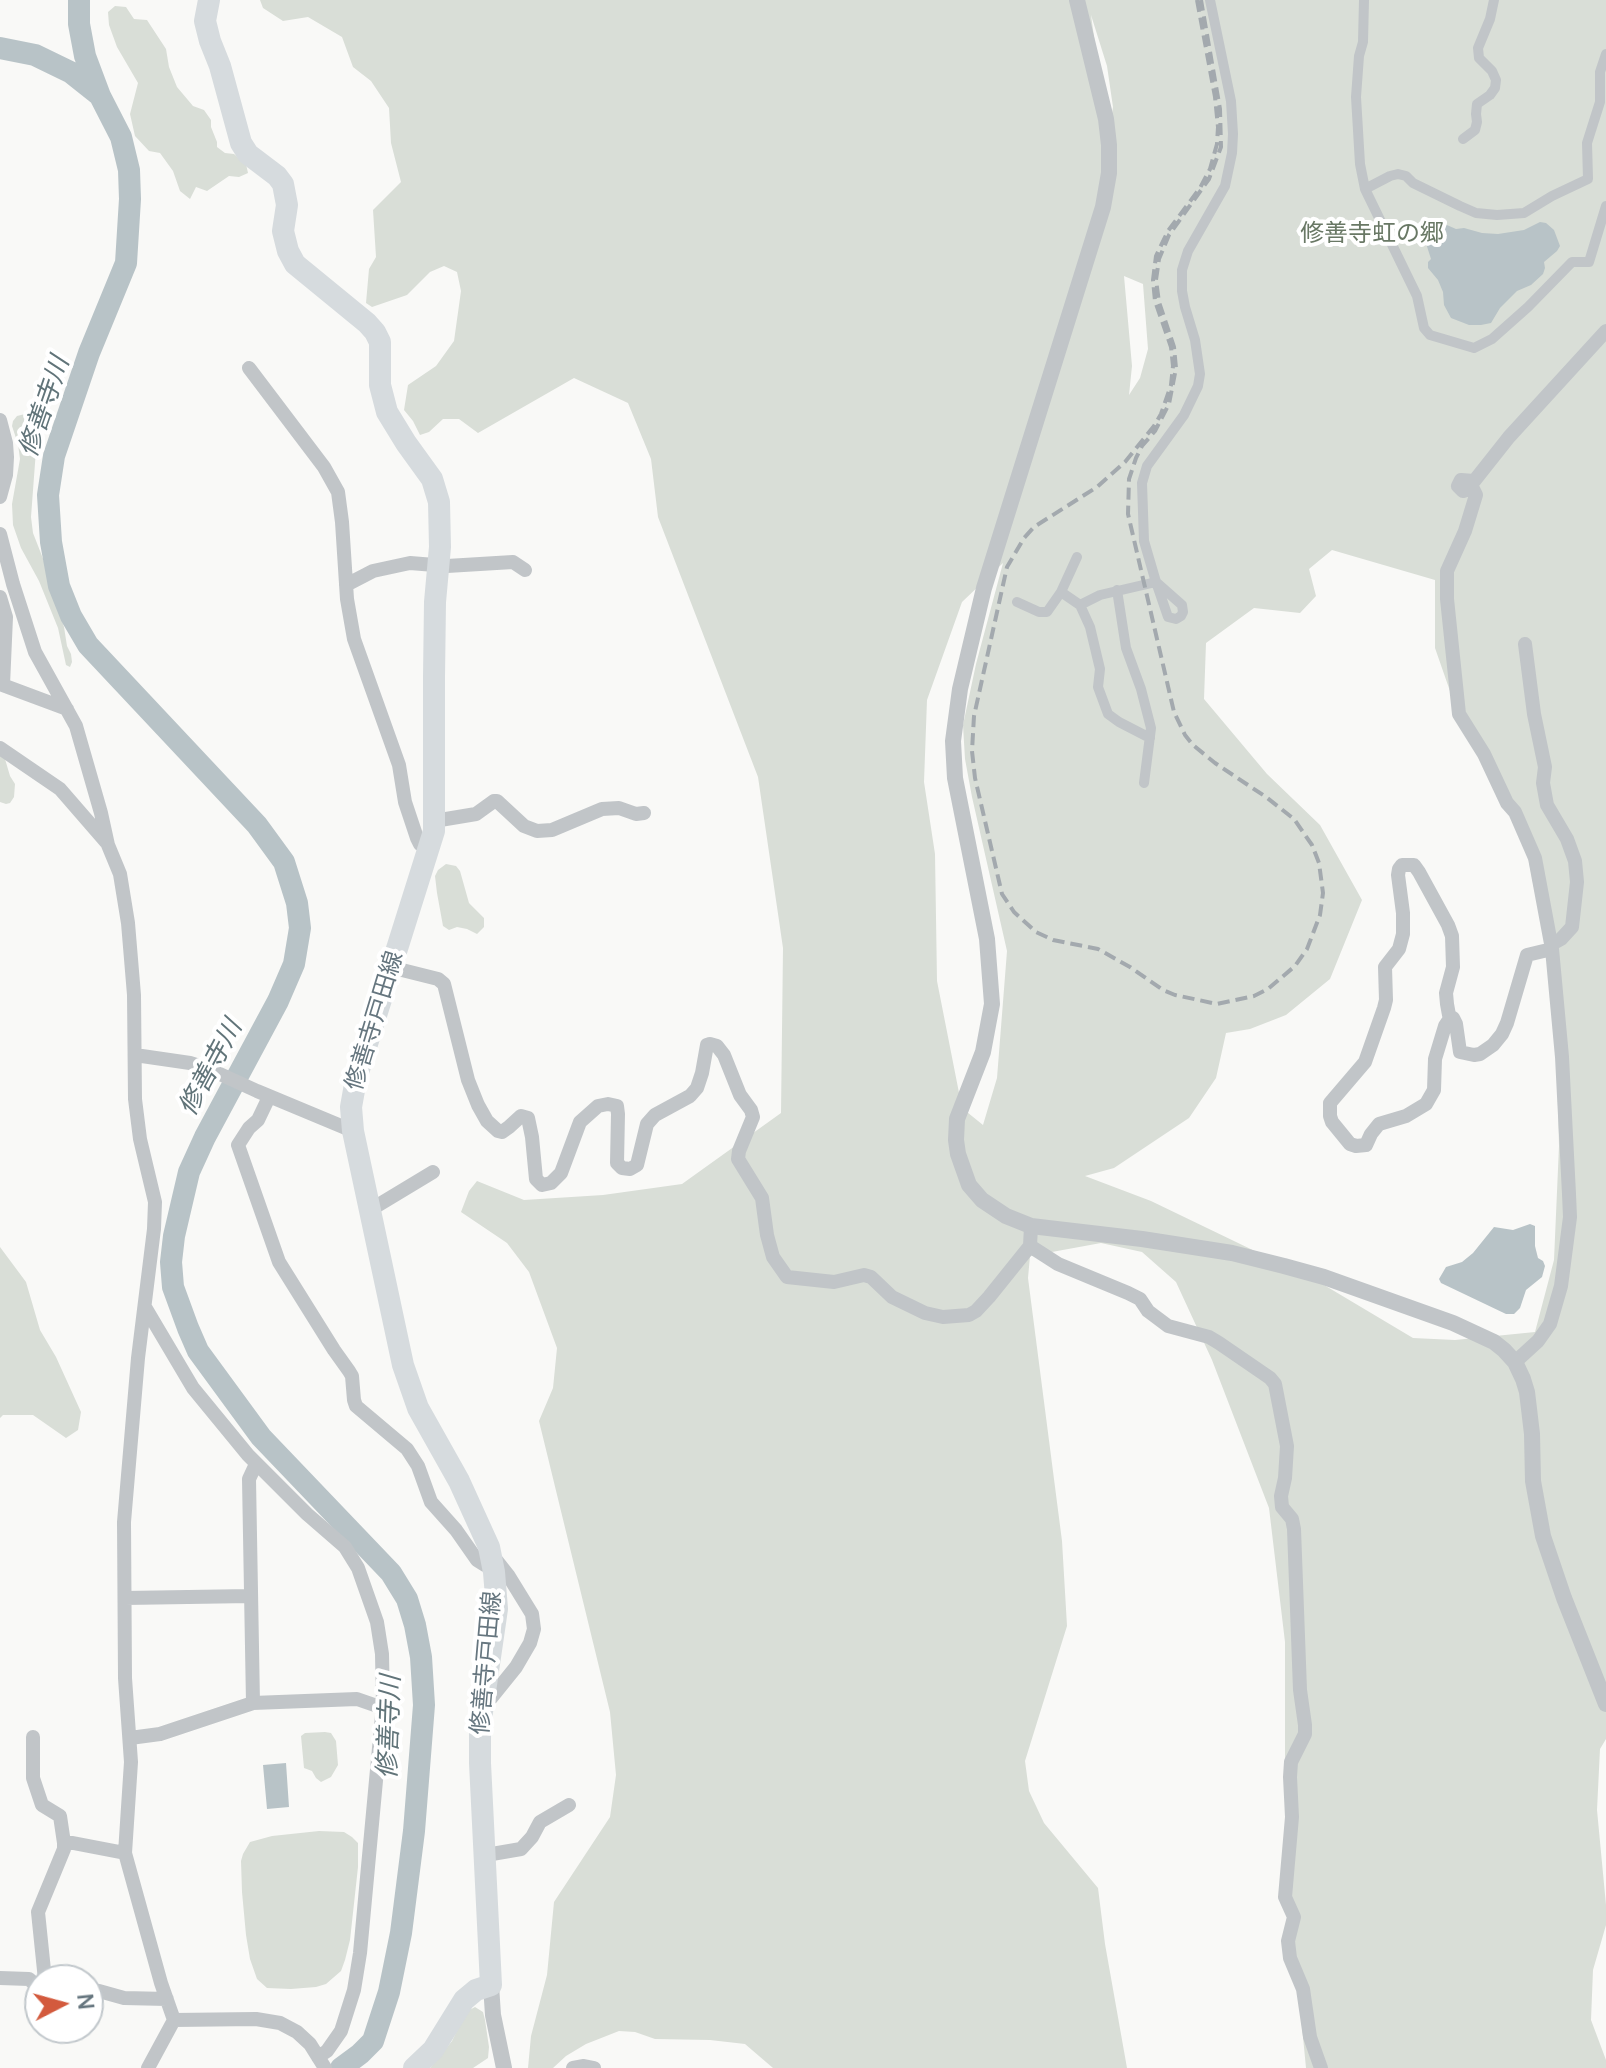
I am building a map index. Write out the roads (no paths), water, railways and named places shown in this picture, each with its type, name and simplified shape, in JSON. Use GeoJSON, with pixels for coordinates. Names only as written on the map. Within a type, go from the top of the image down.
{"type":"FeatureCollection","features":[{"type":"Feature","properties":{"kind":"main road","name":"修善寺戸田線"},"geometry":{"type":"LineString","coordinates":[[209,0],[205,21],[241,143],[248,154],[283,184],[287,205],[283,231],[288,251],[295,264],[367,323],[380,342],[380,385],[387,412],[432,479],[437,492],[441,524],[435,602],[434,821],[429,848],[352,1093],[353,1131],[403,1365],[418,1408],[459,1481],[492,1559],[497,1609],[480,1726],[491,1985]]}},
{"type":"Feature","properties":{"kind":"main road"},"geometry":{"type":"LineString","coordinates":[[414,2068],[433,2050],[464,2000],[476,1990],[491,1985]]}},
{"type":"Feature","properties":{"kind":"street"},"geometry":{"type":"LineString","coordinates":[[1077,0],[1106,119],[1109,173],[1103,207],[984,588],[960,689],[953,741],[955,778],[987,939],[992,1004],[983,1052],[957,1119],[958,1154],[969,1185],[982,1200],[1006,1216],[1031,1226],[1232,1253],[1324,1277],[1460,1326],[1494,1342],[1515,1362],[1523,1379],[1532,1434],[1533,1481],[1543,1536],[1606,1704]]}},
{"type":"Feature","properties":{"kind":"street"},"geometry":{"type":"LineString","coordinates":[[1080,605],[1100,595],[1156,582],[1144,541],[1142,483],[1147,466],[1184,415],[1198,386],[1200,374],[1182,291],[1182,270],[1188,251],[1225,186],[1232,153],[1231,101],[1210,0]]}},
{"type":"Feature","properties":{"kind":"street"},"geometry":{"type":"LineString","coordinates":[[1364,0],[1363,42],[1356,97],[1360,164],[1365,189],[1417,296],[1424,328],[1430,335],[1474,348],[1492,339],[1572,262],[1589,262],[1606,206]]}},
{"type":"Feature","properties":{"kind":"street"},"geometry":{"type":"LineString","coordinates":[[1463,139],[1475,130],[1477,104],[1495,88],[1496,80],[1479,58],[1478,48],[1494,0]]}},
{"type":"Feature","properties":{"kind":"street"},"geometry":{"type":"LineString","coordinates":[[1365,189],[1398,174],[1476,213],[1497,215],[1524,213],[1588,179],[1587,143],[1600,102],[1600,72],[1606,54]]}},
{"type":"Feature","properties":{"kind":"street"},"geometry":{"type":"LineString","coordinates":[[1515,1362],[1538,1341],[1550,1324],[1561,1286],[1570,1217],[1562,1057],[1552,947],[1535,858],[1515,812],[1507,803],[1484,754],[1459,714],[1447,571],[1465,531],[1476,495],[1472,483],[1509,437],[1606,331]]}},
{"type":"Feature","properties":{"kind":"street"},"geometry":{"type":"LineString","coordinates":[[249,368],[332,479],[340,501],[346,585],[358,655],[396,756],[405,802],[417,838],[420,844],[429,848]]}},
{"type":"Feature","properties":{"kind":"street"},"geometry":{"type":"LineString","coordinates":[[0,420],[7,457],[0,497]]}},
{"type":"Feature","properties":{"kind":"street"},"geometry":{"type":"LineString","coordinates":[[0,534],[35,652],[76,726],[108,845],[120,874],[134,995],[137,1119],[155,1202],[136,1372],[124,1522],[125,1678],[131,1786],[125,1853],[174,2020],[148,2068]]}},
{"type":"Feature","properties":{"kind":"street"},"geometry":{"type":"LineString","coordinates":[[1017,602],[1039,612],[1047,612],[1061,592],[1077,557]]}},
{"type":"Feature","properties":{"kind":"street"},"geometry":{"type":"LineString","coordinates":[[346,585],[373,571],[410,563],[439,566],[513,562],[525,570]]}},
{"type":"Feature","properties":{"kind":"street"},"geometry":{"type":"LineString","coordinates":[[1117,590],[1126,648],[1151,728],[1144,783]]}},
{"type":"Feature","properties":{"kind":"street"},"geometry":{"type":"LineString","coordinates":[[1061,592],[1080,605],[1093,639],[1100,669],[1098,687],[1108,714],[1150,738]]}},
{"type":"Feature","properties":{"kind":"street"},"geometry":{"type":"LineString","coordinates":[[0,597],[6,617],[2,684],[68,709]]}},
{"type":"Feature","properties":{"kind":"street"},"geometry":{"type":"LineString","coordinates":[[1451,1017],[1445,1026],[1435,1059],[1434,1090],[1426,1104],[1406,1116],[1379,1124],[1366,1145],[1350,1144],[1332,1122],[1330,1103],[1365,1062],[1384,1008],[1385,967],[1399,949],[1403,934],[1398,875],[1402,865],[1414,865],[1452,936],[1453,967],[1446,993],[1449,1015],[1451,1017],[1456,1024],[1460,1052],[1465,1055],[1488,1049],[1502,1034],[1527,955],[1552,947],[1572,927],[1577,882],[1575,861],[1567,839],[1547,805],[1543,783],[1545,767],[1525,644]]}},
{"type":"Feature","properties":{"kind":"street"},"geometry":{"type":"LineString","coordinates":[[0,748],[60,789],[108,845]]}},
{"type":"Feature","properties":{"kind":"street"},"geometry":{"type":"LineString","coordinates":[[434,821],[476,814],[494,801],[524,826],[537,831],[552,830],[602,809],[619,808],[636,814],[644,813]]}},
{"type":"Feature","properties":{"kind":"street"},"geometry":{"type":"LineString","coordinates":[[390,967],[438,979],[444,984],[468,1080],[478,1105],[487,1121],[498,1131],[502,1132],[521,1116],[528,1118],[536,1179],[542,1185],[551,1183],[561,1173],[580,1122],[598,1106],[617,1106],[617,1163],[622,1168],[630,1169],[637,1165],[647,1124],[655,1115],[690,1096],[697,1088],[707,1045],[710,1044],[717,1046],[724,1055],[740,1095],[751,1110],[753,1117],[738,1159],[762,1198],[773,1257],[787,1277],[834,1282],[864,1275],[871,1277],[892,1297],[925,1313],[943,1317],[969,1315],[989,1297],[1030,1246],[1031,1226]]}},
{"type":"Feature","properties":{"kind":"street"},"geometry":{"type":"LineString","coordinates":[[135,1055],[209,1069],[353,1131]]}},
{"type":"Feature","properties":{"kind":"street"},"geometry":{"type":"LineString","coordinates":[[263,1094],[258,1120],[238,1145],[279,1263],[352,1376],[356,1406],[414,1457],[431,1502],[477,1560],[485,1565],[492,1559],[532,1614],[534,1629],[530,1643],[516,1667],[484,1703]]}},
{"type":"Feature","properties":{"kind":"street"},"geometry":{"type":"LineString","coordinates":[[370,1210],[433,1172]]}},
{"type":"Feature","properties":{"kind":"street"},"geometry":{"type":"LineString","coordinates":[[1030,1246],[1058,1264],[1140,1299],[1148,1311],[1168,1326],[1209,1337],[1275,1384],[1287,1446],[1281,1496],[1282,1507],[1292,1519],[1294,1529],[1300,1690],[1305,1725],[1305,1734],[1291,1762],[1292,1817],[1285,1897],[1294,1917],[1288,1941],[1290,1958],[1303,1989],[1310,2037],[1321,2068]]}},
{"type":"Feature","properties":{"kind":"street"},"geometry":{"type":"LineString","coordinates":[[144,1307],[193,1388],[256,1464],[345,1547],[358,1568],[377,1622],[382,1654],[383,1708],[364,1909],[354,1990],[341,2031],[321,2062],[310,2044],[280,2023],[256,2019],[174,2020]]}},
{"type":"Feature","properties":{"kind":"street"},"geometry":{"type":"LineString","coordinates":[[253,1703],[249,1479],[256,1464]]}},
{"type":"Feature","properties":{"kind":"street"},"geometry":{"type":"LineString","coordinates":[[125,1598],[251,1596]]}},
{"type":"Feature","properties":{"kind":"street"},"geometry":{"type":"LineString","coordinates":[[130,1738],[160,1734],[253,1703],[357,1699],[383,1708]]}},
{"type":"Feature","properties":{"kind":"street"},"geometry":{"type":"LineString","coordinates":[[33,1737],[33,1778],[42,1805],[60,1816],[64,1843],[38,1912],[43,1964]]}},
{"type":"Feature","properties":{"kind":"street"},"geometry":{"type":"LineString","coordinates":[[486,1855],[521,1849],[540,1822],[569,1805]]}},
{"type":"Feature","properties":{"kind":"street"},"geometry":{"type":"LineString","coordinates":[[64,1843],[125,1853]]}},
{"type":"Feature","properties":{"kind":"street"},"geometry":{"type":"LineString","coordinates":[[0,1978],[24,1979]]}},
{"type":"Feature","properties":{"kind":"street"},"geometry":{"type":"LineString","coordinates":[[491,1985],[493,2015],[504,2068]]}},
{"type":"Feature","properties":{"kind":"street"},"geometry":{"type":"LineString","coordinates":[[104,1992],[124,1998],[167,1999]]}},
{"type":"Feature","properties":{"kind":"street"},"geometry":{"type":"LineString","coordinates":[[573,2068],[594,2068]]}},
{"type":"Feature","properties":{"kind":"waterway","name":"修善寺川"},"geometry":{"type":"LineString","coordinates":[[79,0],[79,24],[85,56],[100,96],[121,137],[129,170],[130,199],[126,263],[89,353],[54,456],[48,495],[51,542],[59,586],[71,616],[88,645],[257,825],[284,862],[297,903],[300,928],[294,964],[278,1001],[189,1172],[174,1236],[171,1262],[173,1287],[198,1351],[261,1437],[391,1573],[407,1599],[421,1657],[424,1705],[414,1831],[401,1933],[389,1992],[373,2041],[341,2068]]}},
{"type":"Feature","properties":{"kind":"waterway"},"geometry":{"type":"LineString","coordinates":[[0,48],[35,55],[70,72],[99,95]]}},
{"type":"Feature","properties":{"kind":"railway"},"geometry":{"type":"LineString","coordinates":[[1197,0],[1215,97],[1217,144],[1210,169],[1200,188],[1168,231],[1156,256],[1153,280],[1155,301],[1171,347],[1171,385],[1154,426],[1125,462],[1097,487],[1034,527],[1007,567],[974,716],[972,751],[975,778],[1002,894],[1014,912],[1036,932],[1053,940],[1098,949],[1163,990],[1217,1004],[1254,996],[1268,989],[1295,966],[1307,949],[1320,915],[1323,893],[1319,863],[1312,845],[1294,819],[1215,763],[1185,735],[1174,712],[1128,514],[1129,479],[1142,446],[1155,431],[1169,404],[1176,368],[1174,347],[1159,302],[1156,280],[1159,259],[1169,235],[1209,179],[1221,147],[1220,109],[1201,0]]}},
{"type":"Feature","properties":{"kind":"park label","name":"修善寺虹の郷"},"geometry":{"type":"Point","coordinates":[1372,234]}}]}
